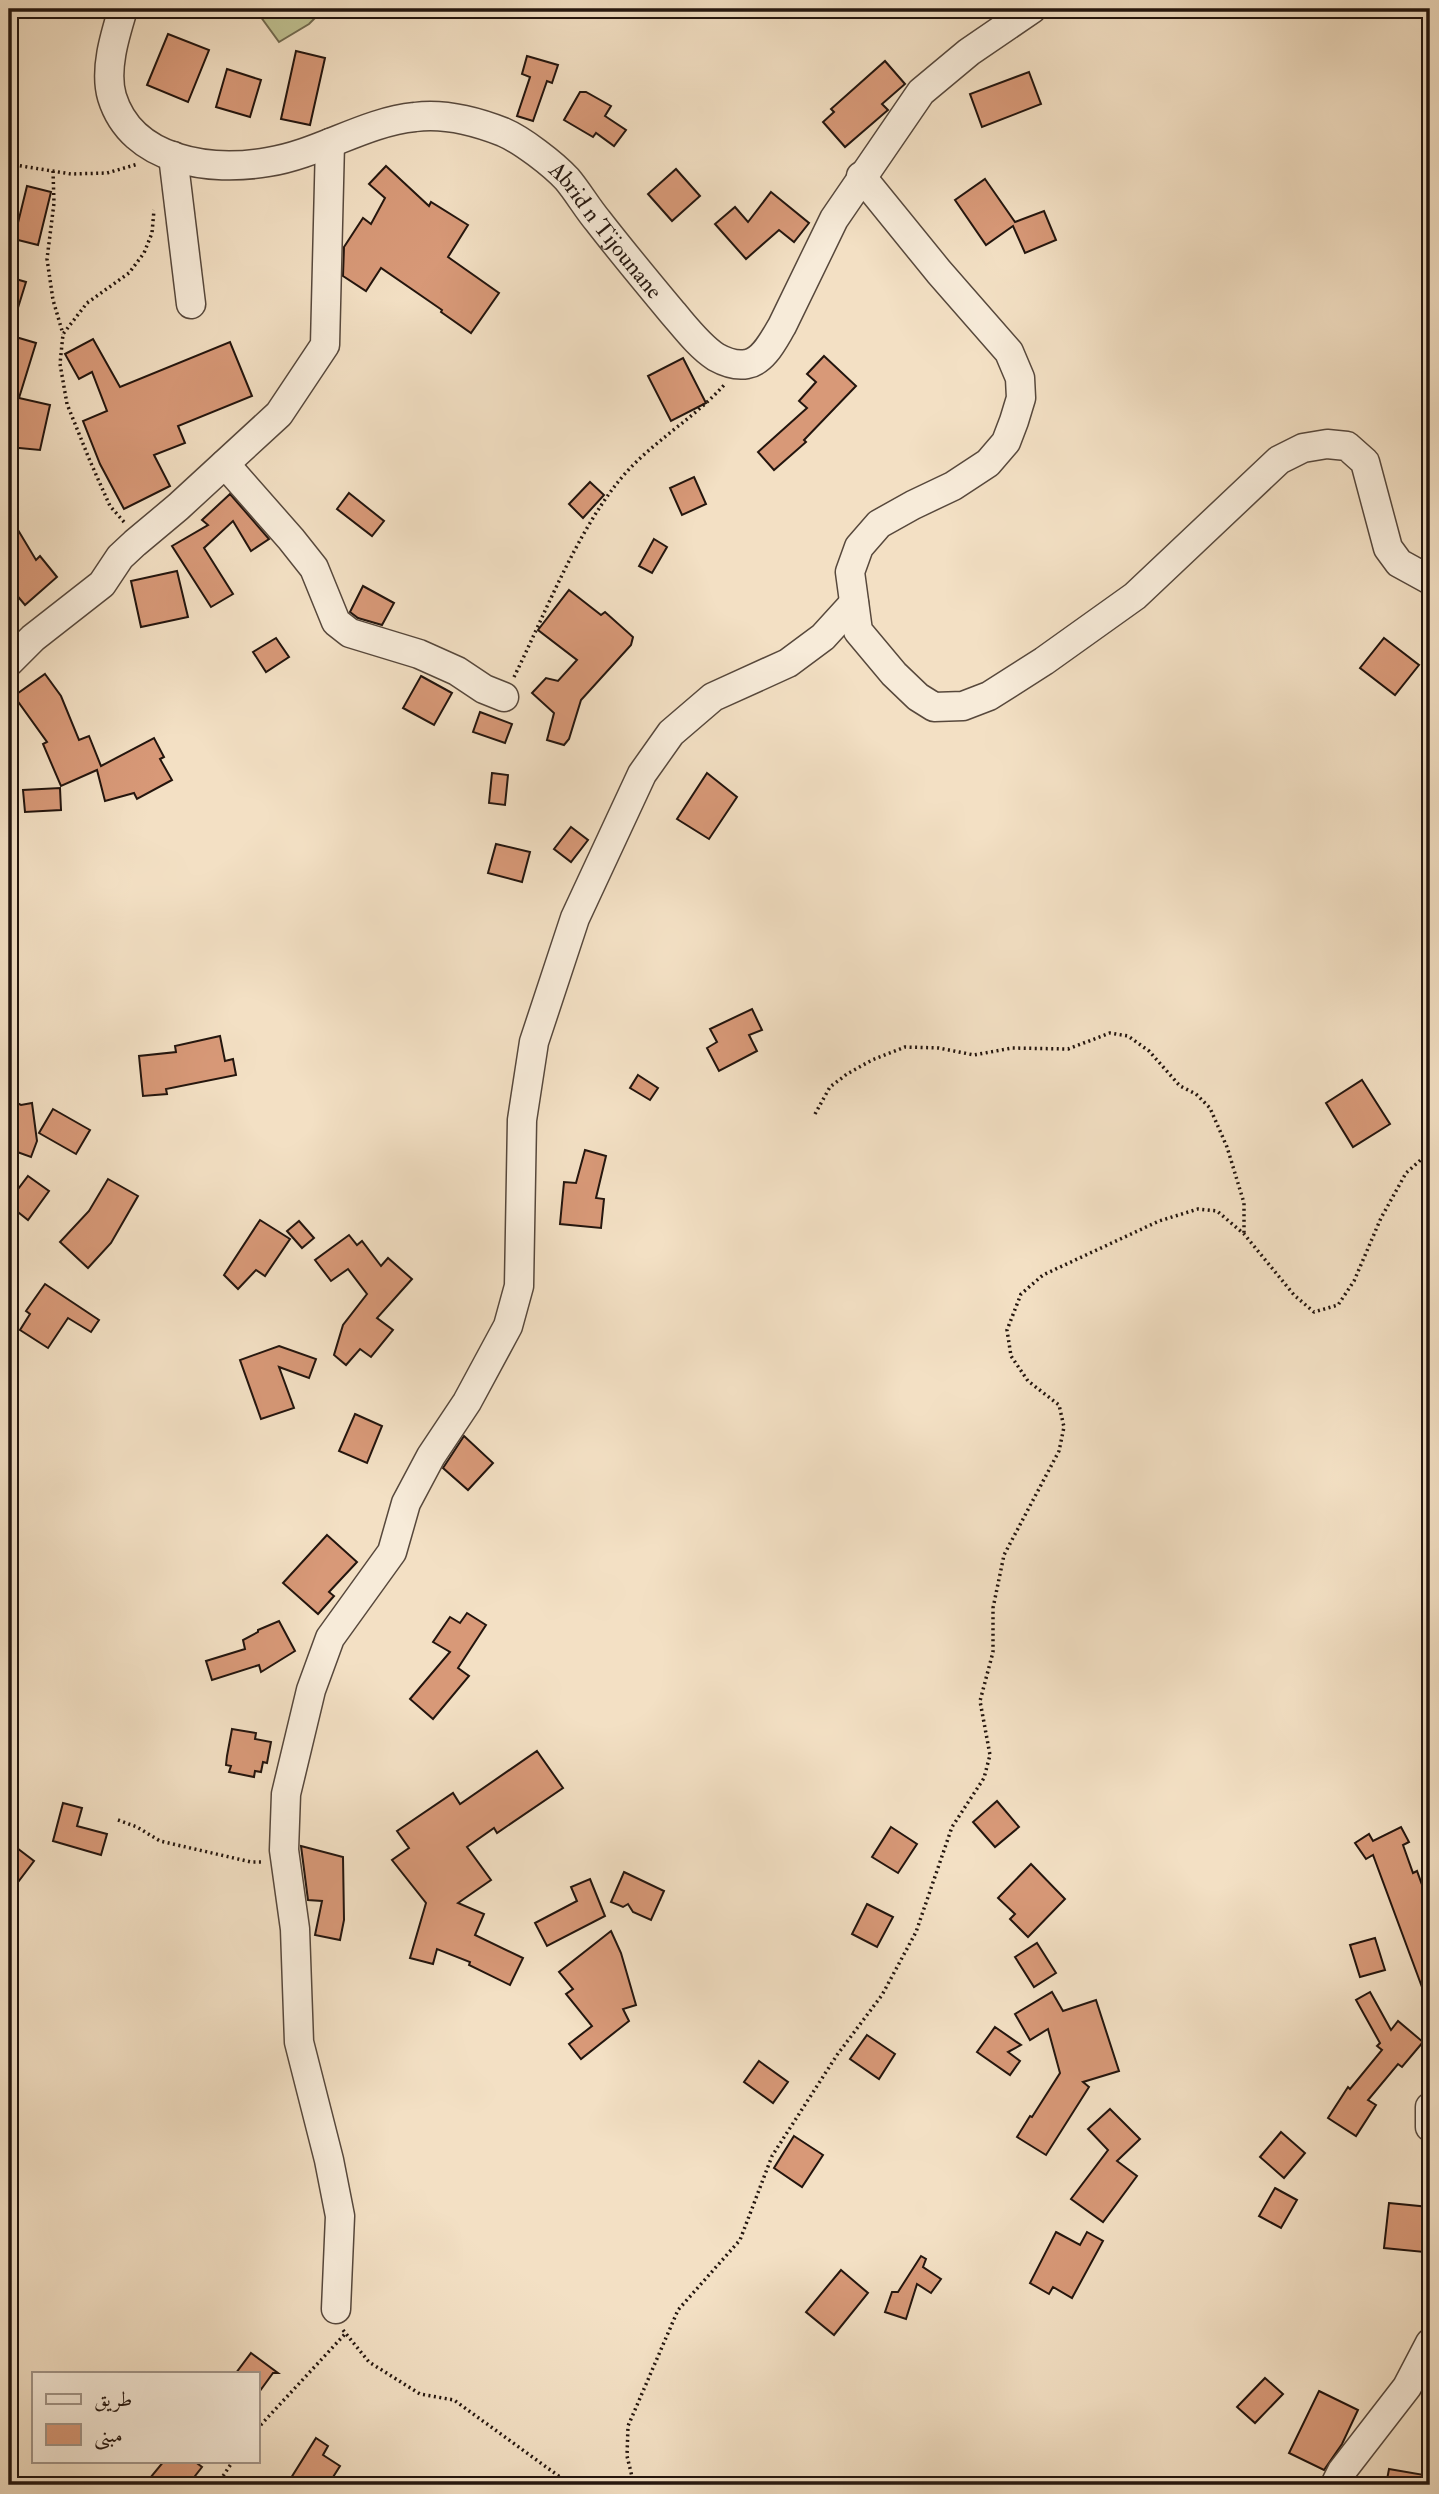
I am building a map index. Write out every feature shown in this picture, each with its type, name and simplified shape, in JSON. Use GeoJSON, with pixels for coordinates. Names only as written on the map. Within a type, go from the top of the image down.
{"type":"FeatureCollection","features":[{"type":"Feature","properties":{"kind":"street","name":"Abrid n Tijounane"},"geometry":{"type":"LineString","coordinates":[[123,9],[110,66],[112,97],[131,133],[167,154],[193,163],[223,166],[269,162],[414,117],[450,116],[506,133],[566,178],[642,277],[702,346],[716,357],[736,364]]}},
{"type":"Feature","properties":{"kind":"street"},"geometry":{"type":"LineString","coordinates":[[736,364],[746,365],[755,361],[772,343],[834,219],[921,92],[969,52],[1032,9]]}},
{"type":"Feature","properties":{"kind":"street"},"geometry":{"type":"LineString","coordinates":[[9,662],[33,638],[102,584],[120,557],[279,414],[325,345],[330,143]]}},
{"type":"Feature","properties":{"kind":"street"},"geometry":{"type":"LineString","coordinates":[[167,154],[191,304]]}},
{"type":"Feature","properties":{"kind":"street"},"geometry":{"type":"LineString","coordinates":[[862,176],[939,272],[1009,352],[1020,378],[1021,398],[1006,442],[988,463],[953,486],[879,524],[859,547],[850,572],[858,631],[894,674],[918,697],[934,707],[963,706],[989,695],[1044,661],[1135,596],[1279,460],[1303,448],[1327,444],[1347,446],[1364,462],[1388,548],[1399,563],[1430,580]]}},
{"type":"Feature","properties":{"kind":"street"},"geometry":{"type":"LineString","coordinates":[[225,464],[314,568],[336,622],[343,628],[350,633],[419,653],[457,671],[484,690],[504,697]]}},
{"type":"Feature","properties":{"kind":"street"},"geometry":{"type":"LineString","coordinates":[[340,2321],[340,2216],[329,2160],[299,2042],[295,1929],[286,1861],[286,1794],[311,1690],[330,1638],[392,1552],[406,1503],[431,1457],[467,1402],[508,1326],[519,1286],[522,1120],[534,1042],[575,918],[642,774],[671,733],[713,697],[788,663],[823,637],[854,603]]}},
{"type":"Feature","properties":{"kind":"street"},"geometry":{"type":"LineString","coordinates":[[1430,2107],[1430,2127]]}},
{"type":"Feature","properties":{"kind":"street"},"geometry":{"type":"LineString","coordinates":[[1335,2485],[1342,2470],[1407,2387],[1430,2343]]}},
{"type":"Feature","properties":{"kind":"path"},"geometry":{"type":"LineString","coordinates":[[9,164],[71,174],[107,173],[167,154]]}},
{"type":"Feature","properties":{"kind":"path"},"geometry":{"type":"LineString","coordinates":[[53,171],[54,204],[47,259],[53,300],[63,334],[60,363],[67,404],[110,506],[127,525],[135,543]]}},
{"type":"Feature","properties":{"kind":"path"},"geometry":{"type":"LineString","coordinates":[[63,334],[87,303],[129,273],[144,253],[152,233],[155,208]]}},
{"type":"Feature","properties":{"kind":"path"},"geometry":{"type":"LineString","coordinates":[[504,697],[585,533],[618,483],[643,454],[709,402],[726,383],[736,364]]}},
{"type":"Feature","properties":{"kind":"path"},"geometry":{"type":"LineString","coordinates":[[815,1114],[830,1087],[847,1073],[905,1047],[939,1048],[974,1055],[1012,1048],[1068,1049],[1110,1032],[1128,1036],[1149,1051],[1180,1086],[1196,1094],[1210,1108],[1227,1147],[1244,1203],[1244,1234]]}},
{"type":"Feature","properties":{"kind":"path"},"geometry":{"type":"LineString","coordinates":[[634,2485],[627,2456],[628,2426],[678,2311],[740,2240],[772,2157],[837,2055],[883,1995],[916,1932],[952,1827],[984,1778],[990,1755],[980,1701],[993,1652],[993,1608],[1004,1555],[1059,1451],[1064,1427],[1059,1405],[1028,1381],[1011,1356],[1007,1330],[1021,1294],[1043,1275],[1159,1221],[1198,1209],[1217,1211],[1244,1234],[1294,1296],[1314,1312],[1338,1305],[1354,1281],[1381,1218],[1406,1172],[1424,1157],[1430,1158]]}},
{"type":"Feature","properties":{"kind":"path"},"geometry":{"type":"LineString","coordinates":[[118,1819],[160,1841],[196,1851],[251,1862],[286,1861]]}},
{"type":"Feature","properties":{"kind":"path"},"geometry":{"type":"LineString","coordinates":[[259,2426],[340,2321],[369,2362],[420,2394],[454,2400],[571,2485]]}},
{"type":"Feature","properties":{"kind":"path"},"geometry":{"type":"LineString","coordinates":[[217,2485],[232,2462]]}},
{"type":"Feature","properties":{"kind":"green space"},"geometry":{"type":"Polygon","coordinates":[[[255,9],[324,9],[309,24],[279,42],[255,9]]]}},
{"type":"Feature","properties":{"kind":"building"},"geometry":{"type":"Polygon","coordinates":[[[168,34],[209,50],[188,102],[147,85],[168,34]]]}},
{"type":"Feature","properties":{"kind":"building"},"geometry":{"type":"Polygon","coordinates":[[[296,51],[325,58],[310,125],[281,119],[296,51]]]}},
{"type":"Feature","properties":{"kind":"building"},"geometry":{"type":"Polygon","coordinates":[[[527,56],[558,65],[552,83],[547,81],[533,121],[517,116],[530,77],[522,74],[527,56]]]}},
{"type":"Feature","properties":{"kind":"building"},"geometry":{"type":"Polygon","coordinates":[[[885,61],[905,84],[882,104],[888,110],[845,147],[823,122],[834,112],[831,109],[885,61]]]}},
{"type":"Feature","properties":{"kind":"building"},"geometry":{"type":"Polygon","coordinates":[[[227,69],[261,80],[250,117],[216,107],[227,69]]]}},
{"type":"Feature","properties":{"kind":"building"},"geometry":{"type":"Polygon","coordinates":[[[1029,72],[1041,104],[982,127],[970,94],[1029,72]]]}},
{"type":"Feature","properties":{"kind":"building"},"geometry":{"type":"Polygon","coordinates":[[[580,92],[586,92],[611,106],[605,116],[626,130],[614,146],[596,133],[593,137],[564,120],[580,92]]]}},
{"type":"Feature","properties":{"kind":"building"},"geometry":{"type":"Polygon","coordinates":[[[386,166],[429,206],[431,202],[468,225],[448,257],[499,293],[471,333],[381,268],[366,291],[343,276],[344,247],[363,218],[371,224],[385,198],[369,184],[386,166]]]}},
{"type":"Feature","properties":{"kind":"building"},"geometry":{"type":"Polygon","coordinates":[[[676,169],[700,196],[672,221],[648,194],[676,169]]]}},
{"type":"Feature","properties":{"kind":"building"},"geometry":{"type":"Polygon","coordinates":[[[985,179],[1015,222],[1044,211],[1056,240],[1025,253],[1013,226],[986,245],[955,200],[985,179]]]}},
{"type":"Feature","properties":{"kind":"building"},"geometry":{"type":"Polygon","coordinates":[[[27,186],[51,192],[38,245],[14,239],[27,186]]]}},
{"type":"Feature","properties":{"kind":"building"},"geometry":{"type":"Polygon","coordinates":[[[771,192],[809,223],[794,242],[779,230],[746,259],[715,224],[735,207],[748,222],[771,192]]]}},
{"type":"Feature","properties":{"kind":"building"},"geometry":{"type":"Polygon","coordinates":[[[9,277],[26,282],[12,327],[9,327],[9,277]]]}},
{"type":"Feature","properties":{"kind":"building"},"geometry":{"type":"Polygon","coordinates":[[[9,335],[36,343],[19,398],[50,405],[40,450],[9,447],[9,335]]]}},
{"type":"Feature","properties":{"kind":"building"},"geometry":{"type":"Polygon","coordinates":[[[93,339],[120,387],[230,342],[252,396],[178,426],[185,443],[154,455],[170,486],[124,509],[100,464],[83,421],[107,411],[92,372],[79,379],[65,354],[93,339]]]}},
{"type":"Feature","properties":{"kind":"building"},"geometry":{"type":"Polygon","coordinates":[[[824,356],[856,386],[804,440],[806,442],[774,470],[758,452],[807,408],[799,401],[816,382],[807,374],[824,356]]]}},
{"type":"Feature","properties":{"kind":"building"},"geometry":{"type":"Polygon","coordinates":[[[683,358],[706,403],[671,421],[648,376],[683,358]]]}},
{"type":"Feature","properties":{"kind":"building"},"geometry":{"type":"Polygon","coordinates":[[[694,477],[706,504],[682,515],[670,488],[694,477]]]}},
{"type":"Feature","properties":{"kind":"building"},"geometry":{"type":"Polygon","coordinates":[[[590,482],[604,495],[583,518],[569,504],[590,482]]]}},
{"type":"Feature","properties":{"kind":"building"},"geometry":{"type":"Polygon","coordinates":[[[349,493],[384,521],[372,536],[337,509],[349,493]]]}},
{"type":"Feature","properties":{"kind":"building"},"geometry":{"type":"Polygon","coordinates":[[[230,494],[269,539],[251,551],[233,521],[204,548],[233,594],[211,607],[172,546],[208,525],[202,520],[230,494]]]}},
{"type":"Feature","properties":{"kind":"building"},"geometry":{"type":"Polygon","coordinates":[[[9,515],[36,560],[40,556],[57,577],[25,605],[9,586],[9,515]]]}},
{"type":"Feature","properties":{"kind":"building"},"geometry":{"type":"Polygon","coordinates":[[[654,539],[667,547],[652,573],[639,566],[654,539]]]}},
{"type":"Feature","properties":{"kind":"building"},"geometry":{"type":"Polygon","coordinates":[[[177,571],[188,617],[141,627],[131,581],[177,571]]]}},
{"type":"Feature","properties":{"kind":"building"},"geometry":{"type":"Polygon","coordinates":[[[363,586],[394,603],[382,625],[358,618],[350,612],[363,586]]]}},
{"type":"Feature","properties":{"kind":"building"},"geometry":{"type":"Polygon","coordinates":[[[569,590],[601,615],[605,612],[633,637],[631,645],[581,700],[569,739],[564,745],[547,740],[554,713],[532,693],[546,678],[558,681],[577,660],[538,630],[569,590]]]}},
{"type":"Feature","properties":{"kind":"building"},"geometry":{"type":"Polygon","coordinates":[[[276,638],[289,657],[266,672],[253,652],[276,638]]]}},
{"type":"Feature","properties":{"kind":"building"},"geometry":{"type":"Polygon","coordinates":[[[1384,638],[1419,665],[1395,695],[1360,668],[1384,638]]]}},
{"type":"Feature","properties":{"kind":"building"},"geometry":{"type":"Polygon","coordinates":[[[45,674],[61,696],[79,740],[89,736],[101,766],[154,738],[164,757],[160,759],[172,780],[137,799],[134,793],[105,801],[97,770],[61,786],[43,744],[47,742],[14,696],[45,674]]]}},
{"type":"Feature","properties":{"kind":"building"},"geometry":{"type":"Polygon","coordinates":[[[421,676],[452,693],[434,725],[403,708],[421,676]]]}},
{"type":"Feature","properties":{"kind":"building"},"geometry":{"type":"Polygon","coordinates":[[[480,712],[512,724],[505,743],[473,732],[480,712]]]}},
{"type":"Feature","properties":{"kind":"building"},"geometry":{"type":"Polygon","coordinates":[[[492,773],[508,775],[505,805],[489,803],[492,773]]]}},
{"type":"Feature","properties":{"kind":"building"},"geometry":{"type":"Polygon","coordinates":[[[707,773],[737,797],[709,839],[677,819],[707,773]]]}},
{"type":"Feature","properties":{"kind":"building"},"geometry":{"type":"Polygon","coordinates":[[[60,788],[61,810],[25,812],[23,790],[60,788]]]}},
{"type":"Feature","properties":{"kind":"building"},"geometry":{"type":"Polygon","coordinates":[[[571,827],[588,840],[571,862],[554,849],[571,827]]]}},
{"type":"Feature","properties":{"kind":"building"},"geometry":{"type":"Polygon","coordinates":[[[496,844],[530,852],[522,882],[488,873],[496,844]]]}},
{"type":"Feature","properties":{"kind":"building"},"geometry":{"type":"Polygon","coordinates":[[[752,1009],[762,1030],[749,1035],[757,1051],[719,1071],[707,1048],[717,1042],[710,1029],[752,1009]]]}},
{"type":"Feature","properties":{"kind":"building"},"geometry":{"type":"Polygon","coordinates":[[[220,1036],[225,1061],[233,1059],[236,1075],[166,1089],[167,1094],[143,1096],[139,1056],[176,1052],[175,1046],[220,1036]]]}},
{"type":"Feature","properties":{"kind":"building"},"geometry":{"type":"Polygon","coordinates":[[[638,1075],[658,1088],[650,1100],[630,1088],[638,1075]]]}},
{"type":"Feature","properties":{"kind":"building"},"geometry":{"type":"Polygon","coordinates":[[[1362,1080],[1390,1124],[1353,1147],[1326,1103],[1362,1080]]]}},
{"type":"Feature","properties":{"kind":"building"},"geometry":{"type":"Polygon","coordinates":[[[9,1099],[21,1105],[32,1103],[37,1141],[31,1157],[9,1149],[9,1099]]]}},
{"type":"Feature","properties":{"kind":"building"},"geometry":{"type":"Polygon","coordinates":[[[53,1109],[90,1130],[76,1154],[39,1133],[53,1109]]]}},
{"type":"Feature","properties":{"kind":"building"},"geometry":{"type":"Polygon","coordinates":[[[585,1150],[606,1156],[596,1198],[604,1199],[601,1228],[560,1224],[564,1182],[576,1183],[585,1150]]]}},
{"type":"Feature","properties":{"kind":"building"},"geometry":{"type":"Polygon","coordinates":[[[28,1176],[49,1191],[28,1220],[9,1205],[9,1201],[28,1176]]]}},
{"type":"Feature","properties":{"kind":"building"},"geometry":{"type":"Polygon","coordinates":[[[108,1179],[138,1196],[111,1243],[88,1268],[60,1242],[89,1211],[108,1179]]]}},
{"type":"Feature","properties":{"kind":"building"},"geometry":{"type":"Polygon","coordinates":[[[260,1220],[290,1239],[265,1276],[256,1270],[238,1289],[224,1275],[260,1220]]]}},
{"type":"Feature","properties":{"kind":"building"},"geometry":{"type":"Polygon","coordinates":[[[299,1221],[314,1238],[302,1248],[287,1231],[299,1221]]]}},
{"type":"Feature","properties":{"kind":"building"},"geometry":{"type":"Polygon","coordinates":[[[349,1235],[357,1245],[362,1241],[381,1266],[388,1258],[412,1279],[377,1318],[393,1330],[371,1357],[360,1349],[346,1365],[334,1355],[343,1325],[367,1294],[348,1269],[331,1281],[315,1260],[349,1235]]]}},
{"type":"Feature","properties":{"kind":"building"},"geometry":{"type":"Polygon","coordinates":[[[45,1284],[99,1320],[91,1332],[68,1318],[48,1348],[20,1330],[30,1314],[26,1311],[45,1284]]]}},
{"type":"Feature","properties":{"kind":"building"},"geometry":{"type":"Polygon","coordinates":[[[279,1346],[316,1359],[309,1378],[279,1367],[294,1408],[261,1419],[240,1360],[279,1346]]]}},
{"type":"Feature","properties":{"kind":"building"},"geometry":{"type":"Polygon","coordinates":[[[355,1414],[382,1426],[367,1463],[339,1451],[355,1414]]]}},
{"type":"Feature","properties":{"kind":"building"},"geometry":{"type":"Polygon","coordinates":[[[464,1436],[493,1463],[468,1490],[443,1468],[464,1436]]]}},
{"type":"Feature","properties":{"kind":"building"},"geometry":{"type":"Polygon","coordinates":[[[327,1535],[357,1562],[329,1592],[334,1596],[318,1614],[283,1583],[327,1535]]]}},
{"type":"Feature","properties":{"kind":"building"},"geometry":{"type":"Polygon","coordinates":[[[467,1613],[486,1625],[458,1668],[469,1676],[433,1719],[410,1699],[450,1652],[433,1642],[450,1617],[460,1623],[467,1613]]]}},
{"type":"Feature","properties":{"kind":"building"},"geometry":{"type":"Polygon","coordinates":[[[279,1621],[295,1651],[261,1672],[259,1665],[212,1680],[206,1661],[245,1649],[243,1640],[279,1621]]]}},
{"type":"Feature","properties":{"kind":"building"},"geometry":{"type":"Polygon","coordinates":[[[232,1729],[256,1733],[255,1739],[271,1742],[267,1763],[263,1762],[261,1772],[255,1771],[254,1777],[229,1772],[231,1766],[226,1765],[232,1729]]]}},
{"type":"Feature","properties":{"kind":"building"},"geometry":{"type":"Polygon","coordinates":[[[537,1751],[563,1788],[497,1833],[494,1828],[467,1847],[491,1880],[458,1903],[484,1914],[475,1935],[523,1958],[510,1985],[469,1965],[470,1962],[437,1949],[433,1964],[410,1958],[426,1903],[392,1860],[409,1848],[397,1831],[453,1793],[460,1804],[537,1751]]]}},
{"type":"Feature","properties":{"kind":"building"},"geometry":{"type":"Polygon","coordinates":[[[997,1801],[1019,1827],[995,1847],[973,1822],[997,1801]]]}},
{"type":"Feature","properties":{"kind":"building"},"geometry":{"type":"Polygon","coordinates":[[[63,1803],[82,1808],[77,1826],[107,1834],[101,1855],[53,1841],[63,1803]]]}},
{"type":"Feature","properties":{"kind":"building"},"geometry":{"type":"Polygon","coordinates":[[[891,1827],[917,1844],[898,1873],[872,1857],[891,1827]]]}},
{"type":"Feature","properties":{"kind":"building"},"geometry":{"type":"Polygon","coordinates":[[[1401,1827],[1409,1842],[1403,1845],[1413,1873],[1417,1871],[1430,1907],[1429,2006],[1373,1855],[1366,1859],[1355,1843],[1369,1834],[1373,1841],[1401,1827]]]}},
{"type":"Feature","properties":{"kind":"building"},"geometry":{"type":"Polygon","coordinates":[[[301,1846],[343,1857],[344,1920],[340,1940],[315,1935],[322,1901],[308,1900],[301,1846]]]}},
{"type":"Feature","properties":{"kind":"building"},"geometry":{"type":"Polygon","coordinates":[[[17,1848],[34,1861],[9,1894],[9,1859],[17,1848]]]}},
{"type":"Feature","properties":{"kind":"building"},"geometry":{"type":"Polygon","coordinates":[[[1031,1864],[1065,1899],[1028,1937],[1010,1919],[1015,1914],[998,1898],[1031,1864]]]}},
{"type":"Feature","properties":{"kind":"building"},"geometry":{"type":"Polygon","coordinates":[[[624,1872],[664,1891],[651,1920],[633,1912],[628,1904],[623,1907],[611,1902],[624,1872]]]}},
{"type":"Feature","properties":{"kind":"building"},"geometry":{"type":"Polygon","coordinates":[[[590,1879],[605,1916],[547,1946],[535,1923],[577,1901],[571,1887],[590,1879]]]}},
{"type":"Feature","properties":{"kind":"building"},"geometry":{"type":"Polygon","coordinates":[[[867,1904],[893,1917],[877,1947],[852,1934],[867,1904]]]}},
{"type":"Feature","properties":{"kind":"building"},"geometry":{"type":"Polygon","coordinates":[[[611,1931],[621,1953],[636,2005],[623,2009],[629,2021],[581,2059],[569,2044],[592,2026],[566,1994],[573,1989],[559,1972],[611,1931]]]}},
{"type":"Feature","properties":{"kind":"building"},"geometry":{"type":"Polygon","coordinates":[[[1375,1938],[1385,1970],[1360,1977],[1350,1945],[1375,1938]]]}},
{"type":"Feature","properties":{"kind":"building"},"geometry":{"type":"Polygon","coordinates":[[[1037,1943],[1056,1973],[1034,1987],[1015,1957],[1037,1943]]]}},
{"type":"Feature","properties":{"kind":"building"},"geometry":{"type":"Polygon","coordinates":[[[1052,1992],[1063,2011],[1096,2000],[1119,2071],[1083,2082],[1089,2087],[1046,2155],[1017,2137],[1060,2073],[1048,2029],[1030,2040],[1015,2014],[1052,1992]]]}},
{"type":"Feature","properties":{"kind":"building"},"geometry":{"type":"Polygon","coordinates":[[[1370,1992],[1391,2030],[1398,2021],[1423,2042],[1402,2067],[1398,2064],[1368,2100],[1376,2105],[1356,2136],[1328,2118],[1348,2087],[1350,2089],[1382,2050],[1377,2046],[1380,2043],[1356,2000],[1370,1992]]]}},
{"type":"Feature","properties":{"kind":"building"},"geometry":{"type":"Polygon","coordinates":[[[995,2027],[1021,2045],[1008,2052],[1020,2061],[1010,2075],[977,2052],[995,2027]]]}},
{"type":"Feature","properties":{"kind":"building"},"geometry":{"type":"Polygon","coordinates":[[[867,2035],[895,2054],[879,2079],[850,2059],[867,2035]]]}},
{"type":"Feature","properties":{"kind":"building"},"geometry":{"type":"Polygon","coordinates":[[[759,2061],[788,2082],[773,2103],[744,2082],[759,2061]]]}},
{"type":"Feature","properties":{"kind":"building"},"geometry":{"type":"Polygon","coordinates":[[[1110,2109],[1140,2139],[1117,2161],[1137,2176],[1103,2222],[1071,2199],[1108,2150],[1088,2129],[1110,2109]]]}},
{"type":"Feature","properties":{"kind":"building"},"geometry":{"type":"Polygon","coordinates":[[[1281,2132],[1305,2153],[1284,2178],[1260,2157],[1281,2132]]]}},
{"type":"Feature","properties":{"kind":"building"},"geometry":{"type":"Polygon","coordinates":[[[794,2136],[823,2155],[802,2187],[774,2168],[794,2136]]]}},
{"type":"Feature","properties":{"kind":"building"},"geometry":{"type":"Polygon","coordinates":[[[1275,2188],[1297,2200],[1281,2228],[1259,2216],[1275,2188]]]}},
{"type":"Feature","properties":{"kind":"building"},"geometry":{"type":"Polygon","coordinates":[[[1389,2203],[1429,2207],[1424,2252],[1384,2248],[1389,2203]]]}},
{"type":"Feature","properties":{"kind":"building"},"geometry":{"type":"Polygon","coordinates":[[[1056,2232],[1080,2245],[1087,2232],[1103,2241],[1072,2298],[1053,2287],[1049,2294],[1030,2283],[1056,2232]]]}},
{"type":"Feature","properties":{"kind":"building"},"geometry":{"type":"Polygon","coordinates":[[[921,2256],[926,2259],[923,2267],[941,2279],[931,2293],[917,2284],[906,2319],[885,2312],[892,2292],[898,2292],[921,2256]]]}},
{"type":"Feature","properties":{"kind":"building"},"geometry":{"type":"Polygon","coordinates":[[[841,2270],[868,2293],[834,2335],[806,2312],[841,2270]]]}},
{"type":"Feature","properties":{"kind":"building"},"geometry":{"type":"Polygon","coordinates":[[[251,2353],[278,2373],[273,2373],[259,2392],[259,2372],[237,2372],[251,2353]]]}},
{"type":"Feature","properties":{"kind":"building"},"geometry":{"type":"Polygon","coordinates":[[[1265,2378],[1283,2394],[1255,2423],[1237,2407],[1265,2378]]]}},
{"type":"Feature","properties":{"kind":"building"},"geometry":{"type":"Polygon","coordinates":[[[1319,2391],[1358,2410],[1342,2444],[1324,2470],[1289,2453],[1319,2391]]]}},
{"type":"Feature","properties":{"kind":"building"},"geometry":{"type":"Polygon","coordinates":[[[316,2438],[328,2446],[323,2455],[340,2466],[328,2485],[302,2485],[291,2478],[316,2438]]]}},
{"type":"Feature","properties":{"kind":"building"},"geometry":{"type":"Polygon","coordinates":[[[163,2462],[195,2462],[202,2467],[188,2485],[160,2485],[150,2478],[163,2462]]]}},
{"type":"Feature","properties":{"kind":"building"},"geometry":{"type":"Polygon","coordinates":[[[1389,2469],[1430,2476],[1430,2485],[1386,2485],[1389,2469]]]}}]}
